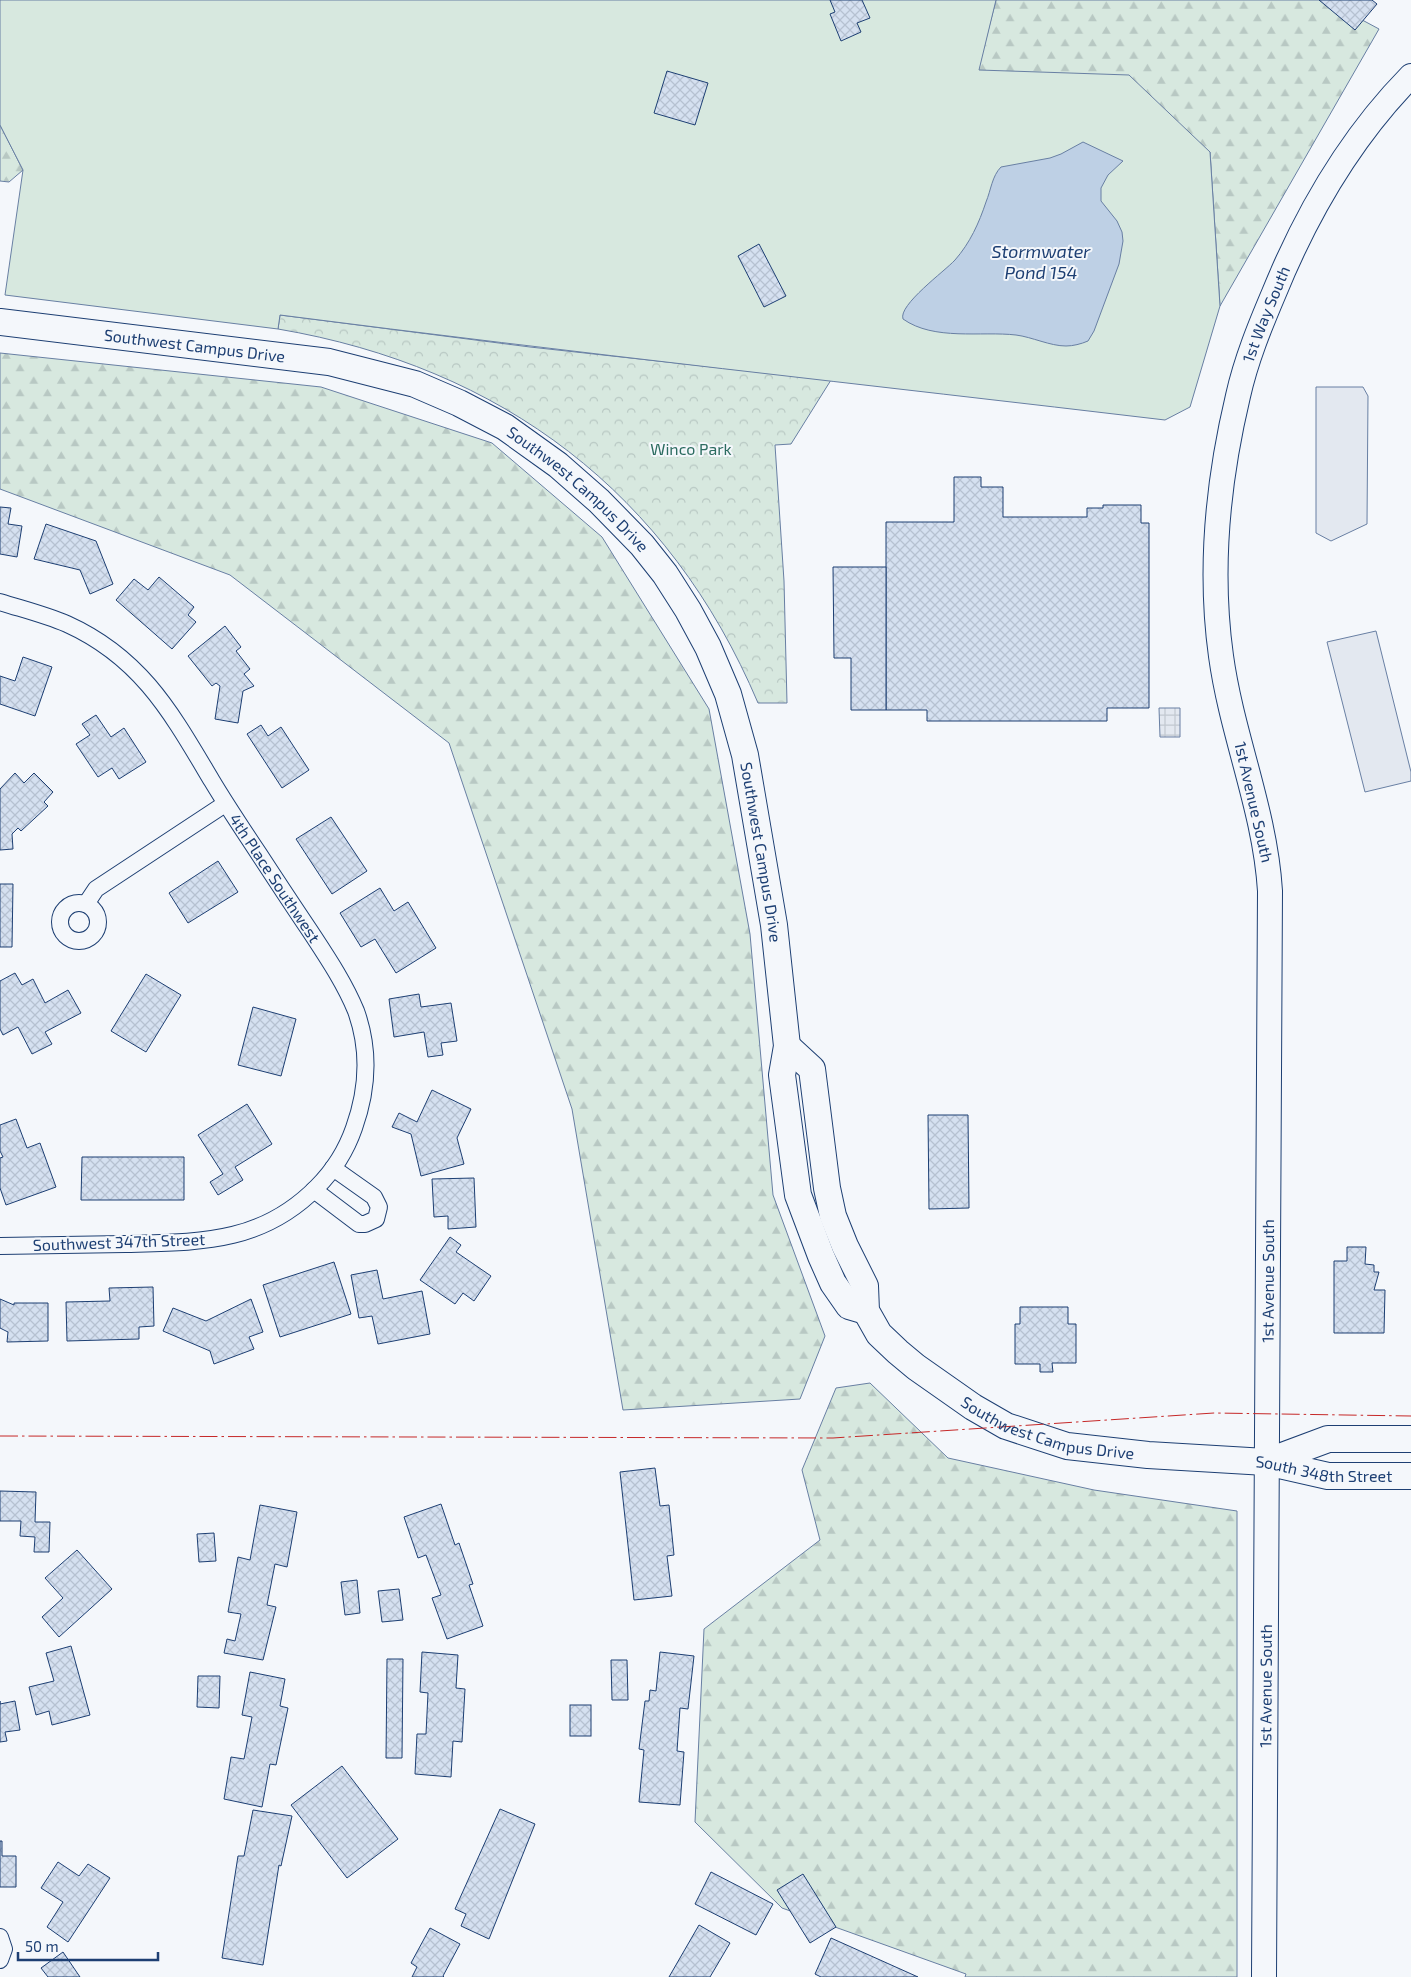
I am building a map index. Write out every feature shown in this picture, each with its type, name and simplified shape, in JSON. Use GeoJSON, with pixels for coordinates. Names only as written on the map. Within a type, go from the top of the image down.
{"type":"FeatureCollection","features":[{"type":"Feature","properties":{"kind":"main road","name":"1st Way South"},"geometry":{"type":"LineString","coordinates":[[1216,589],[1223,469],[1238,394],[1252,347],[1298,238],[1317,200],[1366,126],[1411,76]]}},
{"type":"Feature","properties":{"kind":"main road","name":"Southwest Campus Drive"},"geometry":{"type":"LineString","coordinates":[[0,322],[329,362],[415,384],[459,402],[505,427],[558,465],[599,501],[642,545],[665,574],[688,610],[708,647],[728,694],[745,755],[774,924],[787,1046],[782,1075],[798,1195],[815,1242],[834,1283],[849,1306],[866,1311],[879,1334],[916,1367],[1006,1426],[1067,1446],[1106,1452],[1266,1462]]}},
{"type":"Feature","properties":{"kind":"main road","name":"1st Avenue South"},"geometry":{"type":"LineString","coordinates":[[1216,589],[1218,629],[1226,688],[1264,836],[1270,891],[1264,1977]]}},
{"type":"Feature","properties":{"kind":"main road","name":"South 348th Street"},"geometry":{"type":"LineString","coordinates":[[1266,1462],[1328,1439],[1411,1439]]}},
{"type":"Feature","properties":{"kind":"main road","name":"South 348th Street"},"geometry":{"type":"LineString","coordinates":[[1266,1462],[1328,1476],[1411,1476]]}},
{"type":"Feature","properties":{"kind":"street","name":"4th Place Southwest"},"geometry":{"type":"LineString","coordinates":[[0,602],[67,624],[122,658],[143,678],[169,709],[226,804],[331,963],[346,990],[361,1026],[366,1058],[363,1099],[351,1137],[341,1157],[330,1172]]}},
{"type":"Feature","properties":{"kind":"street"},"geometry":{"type":"LineString","coordinates":[[86,904],[96,889],[226,804]]}},
{"type":"Feature","properties":{"kind":"street"},"geometry":{"type":"LineString","coordinates":[[314,1190],[359,1224],[365,1224],[376,1219],[379,1207],[374,1197],[330,1172]]}},
{"type":"Feature","properties":{"kind":"street","name":"Southwest 347th Street"},"geometry":{"type":"LineString","coordinates":[[0,1246],[173,1243],[206,1241],[236,1235],[261,1227],[282,1216],[305,1199],[330,1172]]}},
{"type":"Feature","properties":{"kind":"street"},"geometry":{"type":"LineString","coordinates":[[0,1938],[4,1949],[0,1960]]}},
{"type":"Feature","properties":{"kind":"green space"},"geometry":{"type":"Polygon","coordinates":[[[0,0],[996,0],[979,70],[1129,75],[1210,152],[1220,306],[1190,407],[1165,420],[612,356],[280,315],[278,329],[5,295],[23,170],[0,125],[0,0]]]}},
{"type":"Feature","properties":{"kind":"green space"},"geometry":{"type":"Polygon","coordinates":[[[996,0],[1325,0],[1379,29],[1220,306],[1210,152],[978,70],[996,0]]]}},
{"type":"Feature","properties":{"kind":"green space"},"geometry":{"type":"Polygon","coordinates":[[[0,125],[23,170],[9,182],[0,181],[0,125]]]}},
{"type":"Feature","properties":{"kind":"green space","name":"Winco Park"},"geometry":{"type":"Polygon","coordinates":[[[280,315],[530,347],[831,380],[791,444],[775,445],[784,581],[787,703],[758,703],[721,628],[677,561],[626,502],[569,452],[505,409],[435,374],[359,347],[278,329],[280,315]]]}},
{"type":"Feature","properties":{"kind":"green space"},"geometry":{"type":"Polygon","coordinates":[[[0,353],[321,387],[492,443],[602,537],[709,709],[750,934],[773,1195],[825,1336],[800,1399],[623,1410],[572,1109],[449,743],[230,575],[0,489],[0,353]]]}},
{"type":"Feature","properties":{"kind":"green space"},"geometry":{"type":"Polygon","coordinates":[[[870,1383],[948,1458],[1094,1490],[1237,1511],[1237,1977],[965,1977],[966,1974],[782,1908],[695,1822],[704,1629],[820,1540],[802,1470],[836,1388],[870,1383]]]}},
{"type":"Feature","properties":{"kind":"shaded area"},"geometry":{"type":"Polygon","coordinates":[[[1316,387],[1363,387],[1368,396],[1367,524],[1331,541],[1316,533],[1316,387]]]}},
{"type":"Feature","properties":{"kind":"shaded area"},"geometry":{"type":"Polygon","coordinates":[[[1376,631],[1411,772],[1411,781],[1365,792],[1327,642],[1376,631]]]}},
{"type":"Feature","properties":{"kind":"shaded area"},"geometry":{"type":"Polygon","coordinates":[[[1159,708],[1180,708],[1180,737],[1160,737],[1159,708]]]}},
{"type":"Feature","properties":{"kind":"water","name":"Stormwater Pond 154"},"geometry":{"type":"Polygon","coordinates":[[[1083,142],[1123,161],[1108,175],[1101,188],[1101,201],[1117,221],[1122,232],[1123,241],[1119,264],[1094,331],[1088,341],[1066,346],[1054,345],[1016,335],[943,333],[915,326],[903,319],[903,313],[908,305],[923,288],[955,260],[970,240],[994,179],[1001,167],[1050,158],[1083,142]]]}},
{"type":"Feature","properties":{"kind":"building"},"geometry":{"type":"Polygon","coordinates":[[[830,0],[862,0],[870,18],[857,23],[861,32],[841,41],[830,14],[835,12],[830,0]]]}},
{"type":"Feature","properties":{"kind":"building"},"geometry":{"type":"Polygon","coordinates":[[[1319,0],[1372,0],[1377,4],[1355,30],[1319,0]]]}},
{"type":"Feature","properties":{"kind":"building"},"geometry":{"type":"Polygon","coordinates":[[[667,71],[708,83],[695,125],[654,113],[667,71]]]}},
{"type":"Feature","properties":{"kind":"building"},"geometry":{"type":"Polygon","coordinates":[[[759,244],[786,296],[764,307],[738,256],[759,244]]]}},
{"type":"Feature","properties":{"kind":"building"},"geometry":{"type":"Polygon","coordinates":[[[954,477],[981,477],[981,487],[1003,487],[1003,517],[1087,517],[1087,508],[1103,508],[1103,505],[1141,505],[1141,523],[1149,523],[1149,708],[1107,708],[1107,721],[927,721],[927,710],[886,710],[886,522],[954,522],[954,477]]]}},
{"type":"Feature","properties":{"kind":"building"},"geometry":{"type":"Polygon","coordinates":[[[0,507],[11,508],[8,524],[22,526],[17,557],[0,554],[0,507]]]}},
{"type":"Feature","properties":{"kind":"building"},"geometry":{"type":"Polygon","coordinates":[[[46,524],[96,541],[113,584],[90,594],[80,570],[34,559],[46,524]]]}},
{"type":"Feature","properties":{"kind":"building"},"geometry":{"type":"Polygon","coordinates":[[[833,567],[886,567],[886,710],[851,710],[851,658],[834,658],[833,567]]]}},
{"type":"Feature","properties":{"kind":"building"},"geometry":{"type":"Polygon","coordinates":[[[159,577],[194,607],[188,615],[196,622],[172,649],[116,600],[134,579],[148,590],[159,577]]]}},
{"type":"Feature","properties":{"kind":"building"},"geometry":{"type":"Polygon","coordinates":[[[225,626],[241,647],[236,651],[250,669],[244,674],[254,686],[243,691],[238,723],[215,719],[220,686],[216,683],[212,686],[188,656],[225,626]]]}},
{"type":"Feature","properties":{"kind":"building"},"geometry":{"type":"Polygon","coordinates":[[[23,657],[52,667],[35,716],[0,704],[0,676],[15,681],[23,657]]]}},
{"type":"Feature","properties":{"kind":"building"},"geometry":{"type":"Polygon","coordinates":[[[96,715],[111,737],[124,728],[146,762],[119,779],[112,768],[98,777],[76,744],[90,735],[82,724],[96,715]]]}},
{"type":"Feature","properties":{"kind":"building"},"geometry":{"type":"Polygon","coordinates":[[[261,725],[268,736],[281,727],[309,770],[282,788],[247,734],[261,725]]]}},
{"type":"Feature","properties":{"kind":"building"},"geometry":{"type":"Polygon","coordinates":[[[15,773],[24,783],[34,773],[53,792],[44,802],[48,806],[21,831],[18,828],[12,834],[13,849],[0,850],[0,789],[15,773]]]}},
{"type":"Feature","properties":{"kind":"building"},"geometry":{"type":"Polygon","coordinates":[[[331,817],[367,871],[332,894],[296,839],[331,817]]]}},
{"type":"Feature","properties":{"kind":"building"},"geometry":{"type":"Polygon","coordinates":[[[218,861],[238,892],[188,923],[169,893],[218,861]]]}},
{"type":"Feature","properties":{"kind":"building"},"geometry":{"type":"Polygon","coordinates":[[[0,884],[13,884],[12,947],[0,947],[0,884]]]}},
{"type":"Feature","properties":{"kind":"building"},"geometry":{"type":"Polygon","coordinates":[[[380,888],[394,911],[408,902],[436,948],[396,973],[375,939],[361,947],[340,913],[380,888]]]}},
{"type":"Feature","properties":{"kind":"building"},"geometry":{"type":"Polygon","coordinates":[[[15,973],[22,985],[33,979],[45,1003],[68,990],[81,1013],[45,1032],[52,1044],[32,1054],[18,1027],[3,1035],[0,1029],[0,981],[15,973]]]}},
{"type":"Feature","properties":{"kind":"building"},"geometry":{"type":"Polygon","coordinates":[[[146,974],[181,995],[146,1052],[111,1031],[146,974]]]}},
{"type":"Feature","properties":{"kind":"building"},"geometry":{"type":"Polygon","coordinates":[[[419,994],[421,1007],[451,1003],[457,1041],[441,1043],[443,1055],[428,1057],[424,1032],[394,1037],[389,999],[419,994]]]}},
{"type":"Feature","properties":{"kind":"building"},"geometry":{"type":"Polygon","coordinates":[[[253,1007],[296,1019],[281,1076],[238,1065],[253,1007]]]}},
{"type":"Feature","properties":{"kind":"building"},"geometry":{"type":"Polygon","coordinates":[[[432,1090],[471,1109],[457,1138],[464,1164],[421,1176],[411,1134],[392,1127],[399,1113],[417,1122],[432,1090]]]}},
{"type":"Feature","properties":{"kind":"building"},"geometry":{"type":"Polygon","coordinates":[[[247,1104],[272,1144],[235,1167],[243,1180],[218,1195],[210,1182],[223,1174],[198,1135],[247,1104]]]}},
{"type":"Feature","properties":{"kind":"building"},"geometry":{"type":"Polygon","coordinates":[[[928,1115],[968,1115],[969,1208],[929,1209],[928,1115]]]}},
{"type":"Feature","properties":{"kind":"building"},"geometry":{"type":"Polygon","coordinates":[[[16,1119],[27,1148],[40,1143],[56,1187],[6,1205],[0,1188],[0,1158],[3,1157],[0,1151],[0,1125],[16,1119]]]}},
{"type":"Feature","properties":{"kind":"building"},"geometry":{"type":"Polygon","coordinates":[[[82,1157],[184,1157],[184,1200],[81,1200],[82,1157]]]}},
{"type":"Feature","properties":{"kind":"building"},"geometry":{"type":"Polygon","coordinates":[[[474,1178],[476,1227],[448,1229],[448,1216],[434,1217],[432,1179],[474,1178]]]}},
{"type":"Feature","properties":{"kind":"building"},"geometry":{"type":"Polygon","coordinates":[[[450,1237],[461,1245],[456,1252],[491,1276],[474,1301],[463,1293],[455,1304],[420,1280],[450,1237]]]}},
{"type":"Feature","properties":{"kind":"building"},"geometry":{"type":"Polygon","coordinates":[[[1347,1247],[1366,1247],[1365,1264],[1374,1265],[1374,1272],[1379,1272],[1374,1290],[1385,1290],[1384,1333],[1334,1333],[1334,1261],[1347,1261],[1347,1247]]]}},
{"type":"Feature","properties":{"kind":"building"},"geometry":{"type":"Polygon","coordinates":[[[334,1262],[351,1314],[280,1337],[263,1285],[334,1262]]]}},
{"type":"Feature","properties":{"kind":"building"},"geometry":{"type":"Polygon","coordinates":[[[377,1270],[383,1299],[422,1291],[430,1334],[378,1344],[372,1316],[359,1318],[351,1275],[377,1270]]]}},
{"type":"Feature","properties":{"kind":"building"},"geometry":{"type":"Polygon","coordinates":[[[153,1287],[154,1326],[139,1327],[139,1339],[67,1341],[66,1302],[110,1301],[109,1288],[153,1287]]]}},
{"type":"Feature","properties":{"kind":"building"},"geometry":{"type":"Polygon","coordinates":[[[0,1299],[14,1305],[14,1303],[48,1303],[48,1341],[7,1342],[8,1332],[0,1328],[0,1299]]]}},
{"type":"Feature","properties":{"kind":"building"},"geometry":{"type":"Polygon","coordinates":[[[251,1299],[263,1332],[249,1337],[254,1349],[214,1364],[210,1351],[163,1331],[173,1308],[206,1321],[251,1299]]]}},
{"type":"Feature","properties":{"kind":"building"},"geometry":{"type":"Polygon","coordinates":[[[1020,1307],[1068,1307],[1068,1324],[1076,1324],[1076,1363],[1052,1363],[1053,1372],[1040,1372],[1040,1364],[1015,1364],[1015,1324],[1020,1324],[1020,1307]]]}},
{"type":"Feature","properties":{"kind":"building"},"geometry":{"type":"Polygon","coordinates":[[[655,1468],[660,1506],[669,1505],[674,1555],[667,1556],[672,1596],[634,1600],[620,1472],[655,1468]]]}},
{"type":"Feature","properties":{"kind":"building"},"geometry":{"type":"Polygon","coordinates":[[[0,1491],[36,1492],[35,1522],[50,1522],[49,1552],[34,1552],[35,1537],[20,1536],[21,1521],[0,1521],[0,1491]]]}},
{"type":"Feature","properties":{"kind":"building"},"geometry":{"type":"Polygon","coordinates":[[[441,1504],[455,1545],[459,1543],[473,1584],[469,1585],[483,1626],[447,1639],[432,1598],[441,1595],[426,1555],[418,1558],[404,1517],[441,1504]]]}},
{"type":"Feature","properties":{"kind":"building"},"geometry":{"type":"Polygon","coordinates":[[[260,1505],[297,1512],[287,1567],[275,1564],[267,1605],[276,1607],[263,1660],[224,1653],[227,1639],[235,1641],[241,1614],[228,1612],[238,1557],[250,1560],[260,1505]]]}},
{"type":"Feature","properties":{"kind":"building"},"geometry":{"type":"Polygon","coordinates":[[[214,1533],[216,1561],[199,1562],[197,1534],[214,1533]]]}},
{"type":"Feature","properties":{"kind":"building"},"geometry":{"type":"Polygon","coordinates":[[[77,1550],[112,1589],[59,1637],[42,1617],[63,1598],[45,1578],[77,1550]]]}},
{"type":"Feature","properties":{"kind":"building"},"geometry":{"type":"Polygon","coordinates":[[[357,1580],[360,1613],[345,1615],[341,1582],[357,1580]]]}},
{"type":"Feature","properties":{"kind":"building"},"geometry":{"type":"Polygon","coordinates":[[[399,1589],[403,1620],[382,1622],[378,1591],[399,1589]]]}},
{"type":"Feature","properties":{"kind":"building"},"geometry":{"type":"Polygon","coordinates":[[[71,1646],[90,1715],[52,1725],[49,1711],[36,1715],[29,1687],[54,1681],[46,1653],[71,1646]]]}},
{"type":"Feature","properties":{"kind":"building"},"geometry":{"type":"Polygon","coordinates":[[[422,1652],[458,1655],[456,1688],[465,1689],[462,1742],[453,1741],[451,1777],[415,1774],[417,1734],[426,1734],[428,1693],[420,1692],[422,1652]]]}},
{"type":"Feature","properties":{"kind":"building"},"geometry":{"type":"Polygon","coordinates":[[[660,1652],[694,1656],[688,1709],[680,1708],[677,1751],[684,1752],[680,1805],[639,1802],[644,1750],[639,1749],[645,1701],[649,1701],[650,1690],[656,1691],[660,1652]]]}},
{"type":"Feature","properties":{"kind":"building"},"geometry":{"type":"Polygon","coordinates":[[[387,1659],[403,1659],[402,1758],[386,1758],[387,1659]]]}},
{"type":"Feature","properties":{"kind":"building"},"geometry":{"type":"Polygon","coordinates":[[[611,1660],[627,1660],[628,1700],[612,1700],[611,1660]]]}},
{"type":"Feature","properties":{"kind":"building"},"geometry":{"type":"Polygon","coordinates":[[[250,1672],[285,1679],[280,1706],[288,1708],[276,1765],[270,1764],[262,1807],[224,1799],[231,1757],[244,1759],[252,1717],[242,1715],[250,1672]]]}},
{"type":"Feature","properties":{"kind":"building"},"geometry":{"type":"Polygon","coordinates":[[[198,1676],[220,1676],[219,1708],[197,1707],[198,1676]]]}},
{"type":"Feature","properties":{"kind":"building"},"geometry":{"type":"Polygon","coordinates":[[[15,1701],[20,1730],[5,1732],[7,1741],[0,1742],[0,1704],[15,1701]]]}},
{"type":"Feature","properties":{"kind":"building"},"geometry":{"type":"Polygon","coordinates":[[[570,1705],[591,1705],[591,1736],[570,1736],[570,1705]]]}},
{"type":"Feature","properties":{"kind":"building"},"geometry":{"type":"Polygon","coordinates":[[[342,1766],[398,1839],[347,1878],[291,1805],[342,1766]]]}},
{"type":"Feature","properties":{"kind":"building"},"geometry":{"type":"Polygon","coordinates":[[[500,1809],[535,1824],[489,1939],[461,1926],[466,1914],[455,1909],[500,1809]]]}},
{"type":"Feature","properties":{"kind":"building"},"geometry":{"type":"Polygon","coordinates":[[[253,1810],[292,1816],[281,1866],[279,1865],[263,1965],[222,1958],[238,1856],[244,1856],[253,1810]]]}},
{"type":"Feature","properties":{"kind":"building"},"geometry":{"type":"Polygon","coordinates":[[[0,1841],[2,1841],[2,1856],[16,1856],[16,1887],[0,1887],[0,1841]]]}},
{"type":"Feature","properties":{"kind":"building"},"geometry":{"type":"Polygon","coordinates":[[[58,1862],[79,1876],[88,1864],[110,1878],[68,1942],[47,1927],[63,1902],[41,1888],[58,1862]]]}},
{"type":"Feature","properties":{"kind":"building"},"geometry":{"type":"Polygon","coordinates":[[[711,1872],[773,1904],[756,1935],[695,1904],[711,1872]]]}},
{"type":"Feature","properties":{"kind":"building"},"geometry":{"type":"Polygon","coordinates":[[[803,1874],[836,1927],[810,1943],[777,1890],[803,1874]]]}},
{"type":"Feature","properties":{"kind":"building"},"geometry":{"type":"Polygon","coordinates":[[[699,1925],[730,1943],[710,1977],[669,1977],[699,1925]]]}},
{"type":"Feature","properties":{"kind":"building"},"geometry":{"type":"Polygon","coordinates":[[[430,1928],[460,1944],[444,1977],[412,1977],[417,1967],[411,1963],[430,1928]]]}},
{"type":"Feature","properties":{"kind":"building"},"geometry":{"type":"Polygon","coordinates":[[[831,1938],[918,1977],[821,1977],[815,1974],[831,1938]]]}},
{"type":"Feature","properties":{"kind":"building"},"geometry":{"type":"Polygon","coordinates":[[[63,1952],[80,1977],[48,1977],[41,1968],[63,1952]]]}},
{"type":"Feature","properties":{"kind":"power"},"geometry":{"type":"LineString","coordinates":[[0,1436],[833,1438],[1214,1413],[1411,1416]]}}]}
